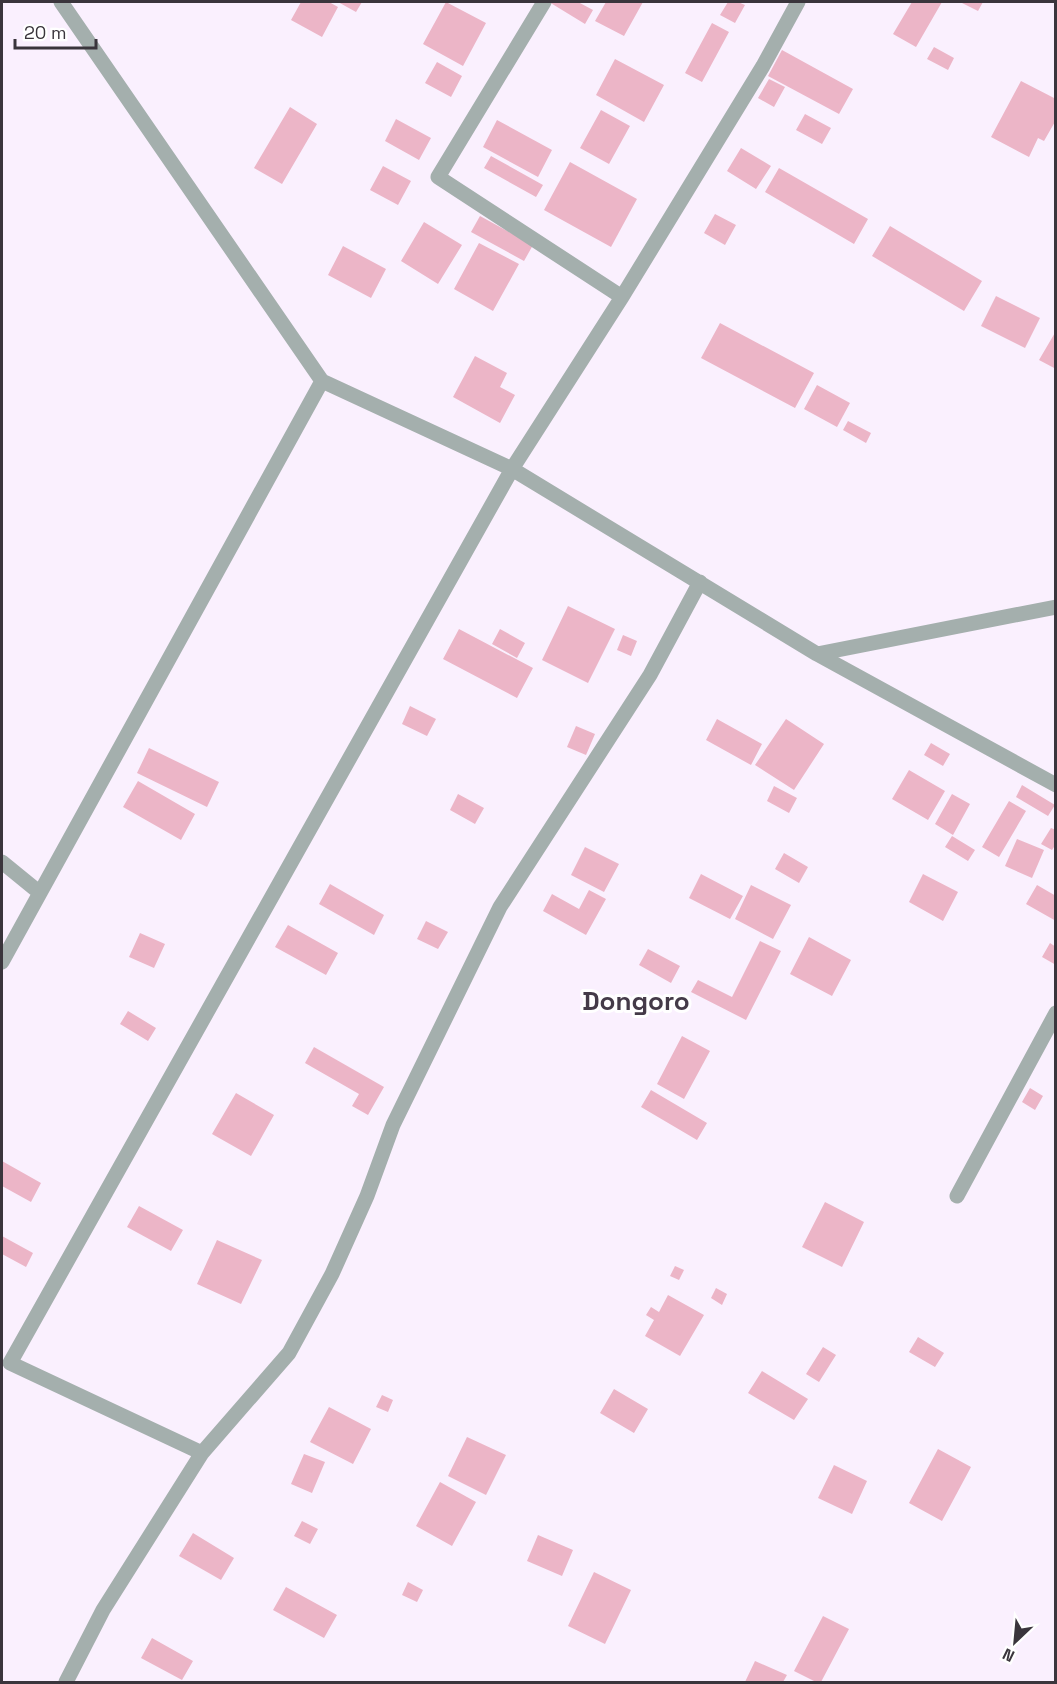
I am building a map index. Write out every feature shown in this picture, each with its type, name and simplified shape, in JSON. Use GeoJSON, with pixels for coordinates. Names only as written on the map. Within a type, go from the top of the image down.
{"type":"FeatureCollection","features":[{"type":"Feature","properties":{"kind":"street"},"geometry":{"type":"LineString","coordinates":[[61,2],[322,381],[512,469],[817,654],[1056,785]]}},
{"type":"Feature","properties":{"kind":"street"},"geometry":{"type":"LineString","coordinates":[[544,2],[438,177],[622,297]]}},
{"type":"Feature","properties":{"kind":"street"},"geometry":{"type":"LineString","coordinates":[[202,1453],[10,1363],[512,469],[622,297],[763,66],[798,2]]}},
{"type":"Feature","properties":{"kind":"street"},"geometry":{"type":"LineString","coordinates":[[2,963],[322,381]]}},
{"type":"Feature","properties":{"kind":"street"},"geometry":{"type":"LineString","coordinates":[[66,1683],[103,1610],[202,1453],[289,1353],[332,1274],[367,1196],[393,1125],[500,907],[650,675],[700,582]]}},
{"type":"Feature","properties":{"kind":"street"},"geometry":{"type":"LineString","coordinates":[[817,654],[1056,607]]}},
{"type":"Feature","properties":{"kind":"street"},"geometry":{"type":"LineString","coordinates":[[2,862],[40,893]]}},
{"type":"Feature","properties":{"kind":"street"},"geometry":{"type":"LineString","coordinates":[[957,1196],[1056,1013]]}},
{"type":"Feature","properties":{"kind":"building"},"geometry":{"type":"Polygon","coordinates":[[[301,2],[329,2],[338,7],[322,37],[291,20],[301,2]]]}},
{"type":"Feature","properties":{"kind":"building"},"geometry":{"type":"Polygon","coordinates":[[[338,2],[362,2],[356,12],[338,2]]]}},
{"type":"Feature","properties":{"kind":"building"},"geometry":{"type":"Polygon","coordinates":[[[446,2],[486,23],[463,66],[423,44],[446,2]]]}},
{"type":"Feature","properties":{"kind":"building"},"geometry":{"type":"Polygon","coordinates":[[[549,2],[578,2],[593,10],[585,24],[549,2]]]}},
{"type":"Feature","properties":{"kind":"building"},"geometry":{"type":"Polygon","coordinates":[[[606,2],[643,2],[624,36],[595,21],[606,2]]]}},
{"type":"Feature","properties":{"kind":"building"},"geometry":{"type":"Polygon","coordinates":[[[728,2],[745,5],[735,23],[720,15],[728,2]]]}},
{"type":"Feature","properties":{"kind":"building"},"geometry":{"type":"Polygon","coordinates":[[[912,2],[942,2],[916,47],[893,34],[912,2]]]}},
{"type":"Feature","properties":{"kind":"building"},"geometry":{"type":"Polygon","coordinates":[[[960,2],[983,2],[978,11],[960,2]]]}},
{"type":"Feature","properties":{"kind":"building"},"geometry":{"type":"Polygon","coordinates":[[[712,23],[729,32],[702,82],[685,73],[712,23]]]}},
{"type":"Feature","properties":{"kind":"building"},"geometry":{"type":"Polygon","coordinates":[[[934,47],[954,58],[948,70],[927,59],[934,47]]]}},
{"type":"Feature","properties":{"kind":"building"},"geometry":{"type":"Polygon","coordinates":[[[782,50],[853,89],[839,114],[768,76],[782,50]]]}},
{"type":"Feature","properties":{"kind":"building"},"geometry":{"type":"Polygon","coordinates":[[[615,59],[664,85],[644,122],[596,95],[615,59]]]}},
{"type":"Feature","properties":{"kind":"building"},"geometry":{"type":"Polygon","coordinates":[[[437,62],[462,76],[451,97],[425,83],[437,62]]]}},
{"type":"Feature","properties":{"kind":"building"},"geometry":{"type":"Polygon","coordinates":[[[769,79],[785,87],[774,107],[758,98],[769,79]]]}},
{"type":"Feature","properties":{"kind":"building"},"geometry":{"type":"Polygon","coordinates":[[[1021,81],[1056,99],[1056,120],[1044,141],[1038,138],[1029,157],[991,137],[1021,81]]]}},
{"type":"Feature","properties":{"kind":"building"},"geometry":{"type":"Polygon","coordinates":[[[290,107],[317,124],[282,184],[254,168],[290,107]]]}},
{"type":"Feature","properties":{"kind":"building"},"geometry":{"type":"Polygon","coordinates":[[[601,110],[630,126],[609,164],[580,148],[601,110]]]}},
{"type":"Feature","properties":{"kind":"building"},"geometry":{"type":"Polygon","coordinates":[[[805,114],[831,128],[822,144],[796,130],[805,114]]]}},
{"type":"Feature","properties":{"kind":"building"},"geometry":{"type":"Polygon","coordinates":[[[396,119],[431,138],[419,160],[385,141],[396,119]]]}},
{"type":"Feature","properties":{"kind":"building"},"geometry":{"type":"Polygon","coordinates":[[[497,120],[552,150],[538,177],[483,147],[497,120]]]}},
{"type":"Feature","properties":{"kind":"building"},"geometry":{"type":"Polygon","coordinates":[[[741,148],[771,166],[756,189],[727,171],[741,148]]]}},
{"type":"Feature","properties":{"kind":"building"},"geometry":{"type":"Polygon","coordinates":[[[491,156],[543,185],[536,197],[484,168],[491,156]]]}},
{"type":"Feature","properties":{"kind":"building"},"geometry":{"type":"Polygon","coordinates":[[[570,162],[637,199],[611,247],[544,210],[570,162]]]}},
{"type":"Feature","properties":{"kind":"building"},"geometry":{"type":"Polygon","coordinates":[[[383,166],[411,181],[398,205],[370,190],[383,166]]]}},
{"type":"Feature","properties":{"kind":"building"},"geometry":{"type":"Polygon","coordinates":[[[779,168],[868,219],[854,244],[765,192],[779,168]]]}},
{"type":"Feature","properties":{"kind":"building"},"geometry":{"type":"Polygon","coordinates":[[[715,214],[736,225],[725,245],[704,233],[715,214]]]}},
{"type":"Feature","properties":{"kind":"building"},"geometry":{"type":"Polygon","coordinates":[[[480,216],[533,245],[524,261],[471,232],[480,216]]]}},
{"type":"Feature","properties":{"kind":"building"},"geometry":{"type":"Polygon","coordinates":[[[424,222],[462,245],[438,284],[401,261],[424,222]]]}},
{"type":"Feature","properties":{"kind":"building"},"geometry":{"type":"Polygon","coordinates":[[[890,226],[982,281],[964,311],[872,256],[890,226]]]}},
{"type":"Feature","properties":{"kind":"building"},"geometry":{"type":"Polygon","coordinates":[[[479,243],[519,264],[493,311],[454,289],[479,243]]]}},
{"type":"Feature","properties":{"kind":"building"},"geometry":{"type":"Polygon","coordinates":[[[343,246],[386,269],[371,298],[328,275],[343,246]]]}},
{"type":"Feature","properties":{"kind":"building"},"geometry":{"type":"Polygon","coordinates":[[[996,296],[1040,318],[1025,348],[981,326],[996,296]]]}},
{"type":"Feature","properties":{"kind":"building"},"geometry":{"type":"Polygon","coordinates":[[[720,323],[814,373],[795,408],[701,358],[720,323]]]}},
{"type":"Feature","properties":{"kind":"building"},"geometry":{"type":"Polygon","coordinates":[[[1056,331],[1056,369],[1039,360],[1056,331]]]}},
{"type":"Feature","properties":{"kind":"building"},"geometry":{"type":"Polygon","coordinates":[[[475,356],[507,373],[500,387],[515,395],[500,423],[453,397],[475,356]]]}},
{"type":"Feature","properties":{"kind":"building"},"geometry":{"type":"Polygon","coordinates":[[[817,385],[850,403],[837,427],[804,409],[817,385]]]}},
{"type":"Feature","properties":{"kind":"building"},"geometry":{"type":"Polygon","coordinates":[[[848,421],[871,433],[866,443],[843,430],[848,421]]]}},
{"type":"Feature","properties":{"kind":"building"},"geometry":{"type":"Polygon","coordinates":[[[568,606],[615,629],[588,683],[542,660],[568,606]]]}},
{"type":"Feature","properties":{"kind":"building"},"geometry":{"type":"Polygon","coordinates":[[[459,629],[533,668],[517,698],[443,659],[459,629]]]}},
{"type":"Feature","properties":{"kind":"building"},"geometry":{"type":"Polygon","coordinates":[[[500,629],[525,643],[517,658],[492,644],[500,629]]]}},
{"type":"Feature","properties":{"kind":"building"},"geometry":{"type":"Polygon","coordinates":[[[623,635],[637,641],[631,656],[617,650],[623,635]]]}},
{"type":"Feature","properties":{"kind":"building"},"geometry":{"type":"Polygon","coordinates":[[[410,706],[436,719],[427,736],[402,724],[410,706]]]}},
{"type":"Feature","properties":{"kind":"building"},"geometry":{"type":"Polygon","coordinates":[[[717,719],[762,744],[751,765],[706,740],[717,719]]]}},
{"type":"Feature","properties":{"kind":"building"},"geometry":{"type":"Polygon","coordinates":[[[786,719],[824,744],[794,790],[755,765],[786,719]]]}},
{"type":"Feature","properties":{"kind":"building"},"geometry":{"type":"Polygon","coordinates":[[[576,726],[595,734],[586,755],[567,747],[576,726]]]}},
{"type":"Feature","properties":{"kind":"building"},"geometry":{"type":"Polygon","coordinates":[[[931,743],[950,754],[943,766],[924,755],[931,743]]]}},
{"type":"Feature","properties":{"kind":"building"},"geometry":{"type":"Polygon","coordinates":[[[149,748],[219,782],[207,807],[137,773],[149,748]]]}},
{"type":"Feature","properties":{"kind":"building"},"geometry":{"type":"Polygon","coordinates":[[[909,770],[945,791],[928,820],[892,799],[909,770]]]}},
{"type":"Feature","properties":{"kind":"building"},"geometry":{"type":"Polygon","coordinates":[[[138,781],[195,814],[181,840],[123,807],[138,781]]]}},
{"type":"Feature","properties":{"kind":"building"},"geometry":{"type":"Polygon","coordinates":[[[1022,785],[1055,805],[1048,816],[1016,797],[1022,785]]]}},
{"type":"Feature","properties":{"kind":"building"},"geometry":{"type":"Polygon","coordinates":[[[774,786],[797,798],[789,813],[767,801],[774,786]]]}},
{"type":"Feature","properties":{"kind":"building"},"geometry":{"type":"Polygon","coordinates":[[[458,794],[484,808],[475,824],[450,810],[458,794]]]}},
{"type":"Feature","properties":{"kind":"building"},"geometry":{"type":"Polygon","coordinates":[[[952,794],[970,804],[953,835],[935,824],[952,794]]]}},
{"type":"Feature","properties":{"kind":"building"},"geometry":{"type":"Polygon","coordinates":[[[1009,801],[1026,811],[999,857],[982,847],[1009,801]]]}},
{"type":"Feature","properties":{"kind":"building"},"geometry":{"type":"Polygon","coordinates":[[[1051,828],[1056,830],[1056,844],[1052,850],[1041,844],[1051,828]]]}},
{"type":"Feature","properties":{"kind":"building"},"geometry":{"type":"Polygon","coordinates":[[[952,836],[975,850],[968,861],[945,847],[952,836]]]}},
{"type":"Feature","properties":{"kind":"building"},"geometry":{"type":"Polygon","coordinates":[[[1017,839],[1044,850],[1032,878],[1005,866],[1017,839]]]}},
{"type":"Feature","properties":{"kind":"building"},"geometry":{"type":"Polygon","coordinates":[[[585,847],[619,864],[604,892],[571,875],[585,847]]]}},
{"type":"Feature","properties":{"kind":"building"},"geometry":{"type":"Polygon","coordinates":[[[784,853],[808,867],[799,883],[775,869],[784,853]]]}},
{"type":"Feature","properties":{"kind":"building"},"geometry":{"type":"Polygon","coordinates":[[[701,874],[743,896],[730,919],[689,898],[701,874]]]}},
{"type":"Feature","properties":{"kind":"building"},"geometry":{"type":"Polygon","coordinates":[[[923,874],[958,892],[943,921],[909,902],[923,874]]]}},
{"type":"Feature","properties":{"kind":"building"},"geometry":{"type":"Polygon","coordinates":[[[330,884],[384,915],[374,935],[319,904],[330,884]]]}},
{"type":"Feature","properties":{"kind":"building"},"geometry":{"type":"Polygon","coordinates":[[[751,885],[791,905],[773,939],[735,919],[751,885]]]}},
{"type":"Feature","properties":{"kind":"building"},"geometry":{"type":"Polygon","coordinates":[[[1037,885],[1056,896],[1056,921],[1026,904],[1037,885]]]}},
{"type":"Feature","properties":{"kind":"building"},"geometry":{"type":"Polygon","coordinates":[[[589,890],[606,899],[586,935],[543,911],[552,894],[579,909],[589,890]]]}},
{"type":"Feature","properties":{"kind":"building"},"geometry":{"type":"Polygon","coordinates":[[[426,921],[448,932],[438,949],[417,939],[426,921]]]}},
{"type":"Feature","properties":{"kind":"building"},"geometry":{"type":"Polygon","coordinates":[[[288,925],[338,953],[326,975],[275,947],[288,925]]]}},
{"type":"Feature","properties":{"kind":"building"},"geometry":{"type":"Polygon","coordinates":[[[140,933],[165,944],[154,968],[129,957],[140,933]]]}},
{"type":"Feature","properties":{"kind":"building"},"geometry":{"type":"Polygon","coordinates":[[[809,937],[851,960],[832,996],[790,974],[809,937]]]}},
{"type":"Feature","properties":{"kind":"building"},"geometry":{"type":"Polygon","coordinates":[[[760,941],[781,951],[746,1020],[691,992],[698,980],[732,997],[760,941]]]}},
{"type":"Feature","properties":{"kind":"building"},"geometry":{"type":"Polygon","coordinates":[[[1050,943],[1056,947],[1056,965],[1042,957],[1050,943]]]}},
{"type":"Feature","properties":{"kind":"building"},"geometry":{"type":"Polygon","coordinates":[[[648,949],[680,966],[671,983],[639,965],[648,949]]]}},
{"type":"Feature","properties":{"kind":"building"},"geometry":{"type":"Polygon","coordinates":[[[128,1011],[156,1028],[148,1041],[120,1024],[128,1011]]]}},
{"type":"Feature","properties":{"kind":"building"},"geometry":{"type":"Polygon","coordinates":[[[682,1036],[710,1051],[684,1099],[657,1084],[682,1036]]]}},
{"type":"Feature","properties":{"kind":"building"},"geometry":{"type":"Polygon","coordinates":[[[314,1047],[384,1087],[368,1115],[352,1106],[359,1094],[305,1063],[314,1047]]]}},
{"type":"Feature","properties":{"kind":"building"},"geometry":{"type":"Polygon","coordinates":[[[1030,1088],[1043,1096],[1035,1110],[1022,1102],[1030,1088]]]}},
{"type":"Feature","properties":{"kind":"building"},"geometry":{"type":"Polygon","coordinates":[[[651,1090],[707,1123],[697,1140],[641,1107],[651,1090]]]}},
{"type":"Feature","properties":{"kind":"building"},"geometry":{"type":"Polygon","coordinates":[[[236,1093],[274,1115],[251,1156],[212,1134],[236,1093]]]}},
{"type":"Feature","properties":{"kind":"building"},"geometry":{"type":"Polygon","coordinates":[[[2,1161],[41,1183],[31,1202],[2,1186],[2,1161]]]}},
{"type":"Feature","properties":{"kind":"building"},"geometry":{"type":"Polygon","coordinates":[[[825,1202],[864,1222],[842,1267],[802,1247],[825,1202]]]}},
{"type":"Feature","properties":{"kind":"building"},"geometry":{"type":"Polygon","coordinates":[[[139,1206],[183,1230],[171,1251],[127,1227],[139,1206]]]}},
{"type":"Feature","properties":{"kind":"building"},"geometry":{"type":"Polygon","coordinates":[[[2,1236],[33,1253],[26,1267],[2,1254],[2,1236]]]}},
{"type":"Feature","properties":{"kind":"building"},"geometry":{"type":"Polygon","coordinates":[[[217,1240],[262,1260],[241,1304],[197,1284],[217,1240]]]}},
{"type":"Feature","properties":{"kind":"building"},"geometry":{"type":"Polygon","coordinates":[[[675,1266],[684,1270],[679,1280],[670,1276],[675,1266]]]}},
{"type":"Feature","properties":{"kind":"building"},"geometry":{"type":"Polygon","coordinates":[[[716,1288],[727,1294],[722,1305],[711,1298],[716,1288]]]}},
{"type":"Feature","properties":{"kind":"building"},"geometry":{"type":"Polygon","coordinates":[[[668,1295],[704,1315],[680,1356],[645,1336],[654,1320],[646,1315],[651,1307],[659,1312],[668,1295]]]}},
{"type":"Feature","properties":{"kind":"building"},"geometry":{"type":"Polygon","coordinates":[[[918,1337],[944,1353],[935,1367],[909,1352],[918,1337]]]}},
{"type":"Feature","properties":{"kind":"building"},"geometry":{"type":"Polygon","coordinates":[[[823,1347],[836,1355],[819,1382],[806,1374],[823,1347]]]}},
{"type":"Feature","properties":{"kind":"building"},"geometry":{"type":"Polygon","coordinates":[[[762,1371],[808,1399],[794,1420],[748,1393],[762,1371]]]}},
{"type":"Feature","properties":{"kind":"building"},"geometry":{"type":"Polygon","coordinates":[[[614,1389],[648,1409],[634,1433],[600,1413],[614,1389]]]}},
{"type":"Feature","properties":{"kind":"building"},"geometry":{"type":"Polygon","coordinates":[[[382,1395],[393,1400],[388,1412],[376,1407],[382,1395]]]}},
{"type":"Feature","properties":{"kind":"building"},"geometry":{"type":"Polygon","coordinates":[[[329,1407],[371,1429],[353,1464],[310,1442],[329,1407]]]}},
{"type":"Feature","properties":{"kind":"building"},"geometry":{"type":"Polygon","coordinates":[[[467,1437],[506,1455],[486,1495],[448,1476],[467,1437]]]}},
{"type":"Feature","properties":{"kind":"building"},"geometry":{"type":"Polygon","coordinates":[[[938,1449],[971,1467],[942,1521],[909,1503],[938,1449]]]}},
{"type":"Feature","properties":{"kind":"building"},"geometry":{"type":"Polygon","coordinates":[[[304,1454],[325,1462],[312,1493],[291,1484],[304,1454]]]}},
{"type":"Feature","properties":{"kind":"building"},"geometry":{"type":"Polygon","coordinates":[[[834,1465],[867,1481],[852,1514],[818,1498],[834,1465]]]}},
{"type":"Feature","properties":{"kind":"building"},"geometry":{"type":"Polygon","coordinates":[[[440,1482],[476,1502],[452,1546],[416,1526],[440,1482]]]}},
{"type":"Feature","properties":{"kind":"building"},"geometry":{"type":"Polygon","coordinates":[[[302,1521],[318,1529],[310,1544],[294,1536],[302,1521]]]}},
{"type":"Feature","properties":{"kind":"building"},"geometry":{"type":"Polygon","coordinates":[[[193,1533],[234,1558],[221,1580],[179,1556],[193,1533]]]}},
{"type":"Feature","properties":{"kind":"building"},"geometry":{"type":"Polygon","coordinates":[[[538,1535],[573,1550],[562,1576],[527,1561],[538,1535]]]}},
{"type":"Feature","properties":{"kind":"building"},"geometry":{"type":"Polygon","coordinates":[[[594,1572],[631,1590],[605,1644],[568,1626],[594,1572]]]}},
{"type":"Feature","properties":{"kind":"building"},"geometry":{"type":"Polygon","coordinates":[[[408,1582],[423,1590],[417,1602],[402,1595],[408,1582]]]}},
{"type":"Feature","properties":{"kind":"building"},"geometry":{"type":"Polygon","coordinates":[[[286,1587],[337,1615],[324,1638],[273,1610],[286,1587]]]}},
{"type":"Feature","properties":{"kind":"building"},"geometry":{"type":"Polygon","coordinates":[[[823,1616],[849,1629],[821,1682],[816,1682],[794,1671],[823,1616]]]}},
{"type":"Feature","properties":{"kind":"building"},"geometry":{"type":"Polygon","coordinates":[[[152,1638],[193,1661],[182,1680],[141,1658],[152,1638]]]}},
{"type":"Feature","properties":{"kind":"building"},"geometry":{"type":"Polygon","coordinates":[[[755,1661],[787,1675],[783,1682],[745,1682],[755,1661]]]}},
{"type":"Feature","properties":{"kind":"district","name":"Dongoro"},"geometry":{"type":"Point","coordinates":[636,1001]}}]}
